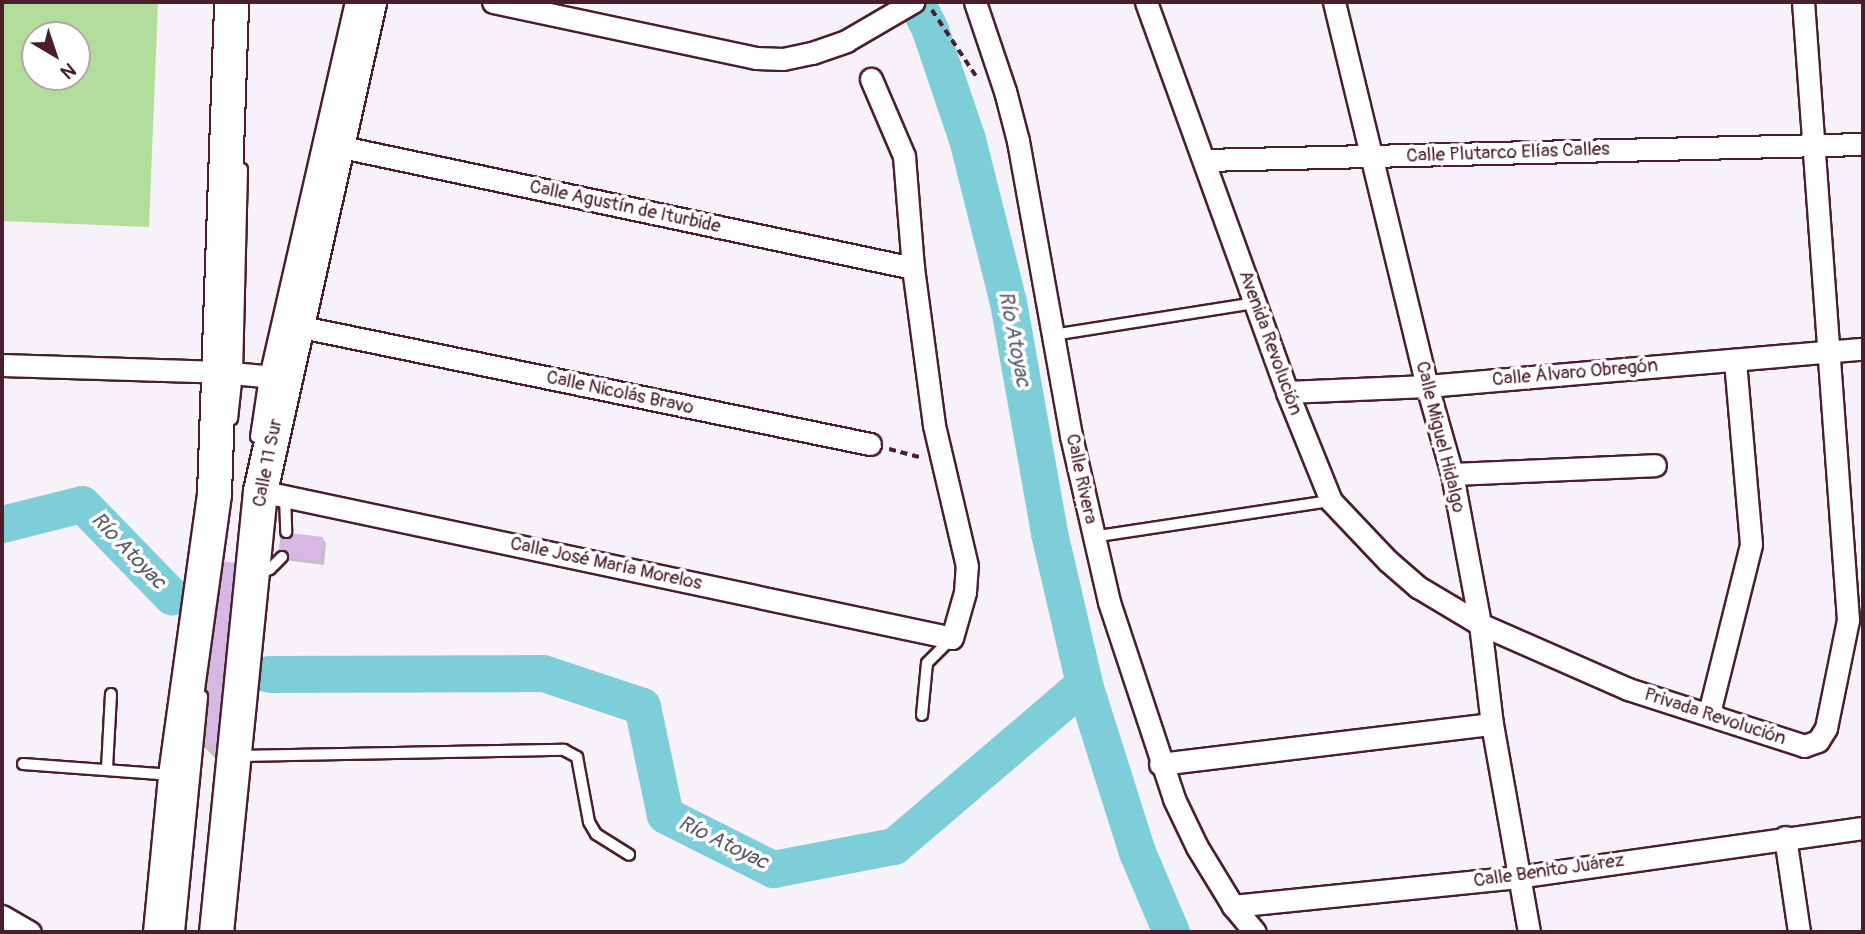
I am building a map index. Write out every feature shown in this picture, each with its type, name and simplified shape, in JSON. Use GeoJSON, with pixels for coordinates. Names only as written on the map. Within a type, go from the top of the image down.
{"type":"FeatureCollection","features":[{"type":"Feature","properties":{"kind":"main road"},"geometry":{"type":"LineString","coordinates":[[160,932],[176,775],[229,373],[231,2]]}},
{"type":"Feature","properties":{"kind":"main road","name":"Calle 11 Sur"},"geometry":{"type":"LineString","coordinates":[[216,932],[251,576],[272,494],[275,377],[297,326],[369,2]]}},
{"type":"Feature","properties":{"kind":"street"},"geometry":{"type":"LineString","coordinates":[[493,2],[756,58],[783,59],[812,53],[859,34],[914,2]]}},
{"type":"Feature","properties":{"kind":"street","name":"Calle Rivera"},"geometry":{"type":"LineString","coordinates":[[975,2],[1005,91],[1018,141],[1092,537],[1160,764],[1197,847],[1233,906],[1255,932]]}},
{"type":"Feature","properties":{"kind":"street","name":"Avenida Revolución"},"geometry":{"type":"LineString","coordinates":[[1146,2],[1287,392],[1331,500],[1388,561],[1418,587],[1480,624]]}},
{"type":"Feature","properties":{"kind":"street","name":"Calle Miguel Hidalgo"},"geometry":{"type":"LineString","coordinates":[[1334,2],[1427,386],[1452,474],[1480,624],[1492,724],[1529,932]]}},
{"type":"Feature","properties":{"kind":"street"},"geometry":{"type":"LineString","coordinates":[[1803,2],[1827,351]]}},
{"type":"Feature","properties":{"kind":"street"},"geometry":{"type":"LineString","coordinates":[[871,79],[904,156],[913,268],[942,463],[967,566],[965,592],[951,638]]}},
{"type":"Feature","properties":{"kind":"street","name":"Calle Plutarco Elías Calles"},"geometry":{"type":"LineString","coordinates":[[1204,160],[1812,143],[1863,144]]}},
{"type":"Feature","properties":{"kind":"street","name":"Calle Agustín de Iturbide"},"geometry":{"type":"LineString","coordinates":[[337,145],[913,268]]}},
{"type":"Feature","properties":{"kind":"street","name":"Calle Nicolás Bravo"},"geometry":{"type":"LineString","coordinates":[[297,326],[870,444]]}},
{"type":"Feature","properties":{"kind":"street","name":"Calle Álvaro Obregón"},"geometry":{"type":"LineString","coordinates":[[1287,392],[1427,386],[1863,349]]}},
{"type":"Feature","properties":{"kind":"street","name":"Privada Revolución"},"geometry":{"type":"LineString","coordinates":[[1480,624],[1628,689],[1709,713],[1804,746],[1818,741],[1826,729],[1848,620],[1827,351]]}},
{"type":"Feature","properties":{"kind":"street"},"geometry":{"type":"LineString","coordinates":[[1709,713],[1751,544],[1735,360]]}},
{"type":"Feature","properties":{"kind":"street"},"geometry":{"type":"LineString","coordinates":[[2,365],[275,377]]}},
{"type":"Feature","properties":{"kind":"street"},"geometry":{"type":"LineString","coordinates":[[1452,474],[1655,464]]}},
{"type":"Feature","properties":{"kind":"street","name":"Calle José María Morelos"},"geometry":{"type":"LineString","coordinates":[[272,494],[951,638]]}},
{"type":"Feature","properties":{"kind":"street"},"geometry":{"type":"LineString","coordinates":[[1160,764],[1492,724]]}},
{"type":"Feature","properties":{"kind":"street","name":"Calle Benito Juárez"},"geometry":{"type":"LineString","coordinates":[[1233,906],[1518,877],[1863,828]]}},
{"type":"Feature","properties":{"kind":"street"},"geometry":{"type":"LineString","coordinates":[[1785,837],[1799,932]]}},
{"type":"Feature","properties":{"kind":"street"},"geometry":{"type":"LineString","coordinates":[[2,916],[30,932]]}},
{"type":"Feature","properties":{"kind":"lane"},"geometry":{"type":"LineString","coordinates":[[255,443],[275,377],[351,2]]}},
{"type":"Feature","properties":{"kind":"lane"},"geometry":{"type":"LineString","coordinates":[[231,428],[229,373],[242,153]]}},
{"type":"Feature","properties":{"kind":"lane"},"geometry":{"type":"LineString","coordinates":[[1053,334],[1255,303]]}},
{"type":"Feature","properties":{"kind":"lane"},"geometry":{"type":"LineString","coordinates":[[211,607],[228,456]]}},
{"type":"Feature","properties":{"kind":"lane"},"geometry":{"type":"LineString","coordinates":[[272,494],[286,532]]}},
{"type":"Feature","properties":{"kind":"lane"},"geometry":{"type":"LineString","coordinates":[[1092,537],[1331,500]]}},
{"type":"Feature","properties":{"kind":"lane"},"geometry":{"type":"LineString","coordinates":[[251,576],[270,569],[282,557]]}},
{"type":"Feature","properties":{"kind":"lane"},"geometry":{"type":"LineString","coordinates":[[922,715],[927,663],[951,638]]}},
{"type":"Feature","properties":{"kind":"lane"},"geometry":{"type":"LineString","coordinates":[[180,932],[203,688]]}},
{"type":"Feature","properties":{"kind":"lane"},"geometry":{"type":"LineString","coordinates":[[107,768],[111,694]]}},
{"type":"Feature","properties":{"kind":"lane"},"geometry":{"type":"LineString","coordinates":[[234,756],[571,752],[579,764],[589,822],[596,834],[629,855]]}},
{"type":"Feature","properties":{"kind":"lane"},"geometry":{"type":"LineString","coordinates":[[23,764],[176,775]]}},
{"type":"Feature","properties":{"kind":"path"},"geometry":{"type":"LineString","coordinates":[[870,444],[942,463]]}},
{"type":"Feature","properties":{"kind":"green space"},"geometry":{"type":"Polygon","coordinates":[[[2,2],[158,2],[149,227],[2,221],[2,2]]]}},
{"type":"Feature","properties":{"kind":"building"},"geometry":{"type":"Polygon","coordinates":[[[281,532],[323,537],[320,561],[278,556],[281,532]]]}},
{"type":"Feature","properties":{"kind":"building"},"geometry":{"type":"Polygon","coordinates":[[[218,561],[237,563],[218,747],[199,745],[218,561]]]}},
{"type":"Feature","properties":{"kind":"waterway","name":"Río Atoyac"},"geometry":{"type":"LineString","coordinates":[[916,2],[930,30],[967,139],[1008,302],[1049,533],[1084,684],[1137,852],[1171,932]]}},
{"type":"Feature","properties":{"kind":"waterway","name":"Río Atoyac"},"geometry":{"type":"LineString","coordinates":[[2,524],[82,504],[172,597]]}},
{"type":"Feature","properties":{"kind":"waterway","name":"Río Atoyac"},"geometry":{"type":"LineString","coordinates":[[269,674],[543,673],[642,706],[665,815],[773,869],[894,846],[1084,684]]}}]}
